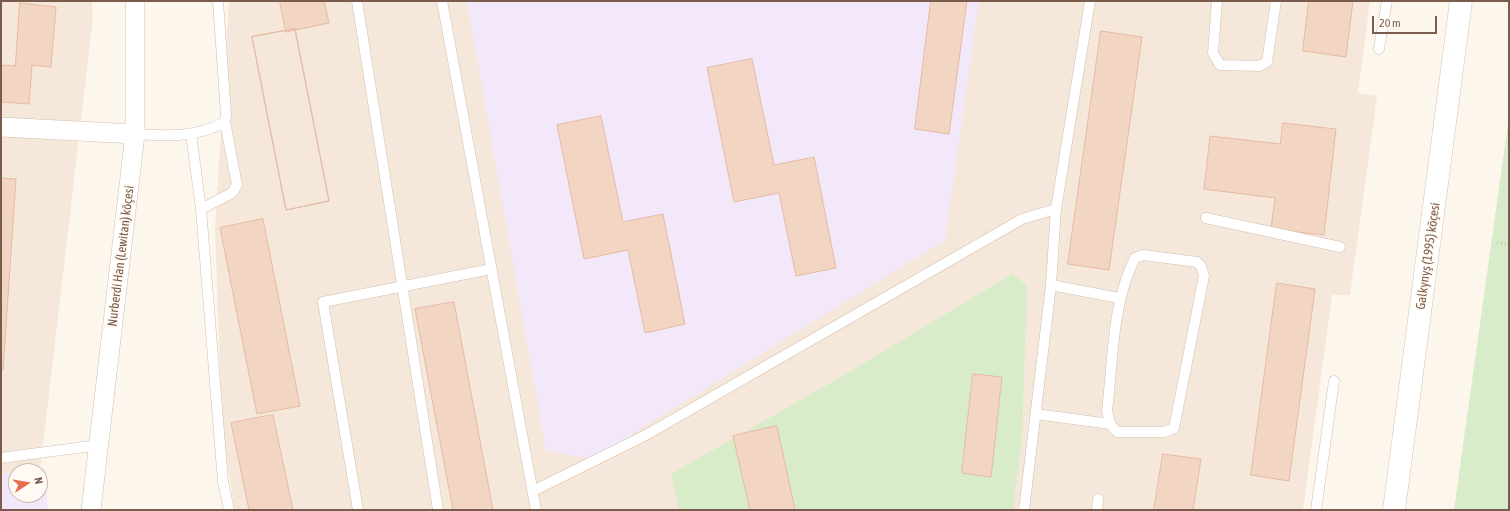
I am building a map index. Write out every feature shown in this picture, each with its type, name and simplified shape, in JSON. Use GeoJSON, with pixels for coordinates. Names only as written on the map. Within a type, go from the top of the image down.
{"type":"FeatureCollection","features":[{"type":"Feature","properties":{"kind":"main road","name":"Galkynyş (1995) köçesi"},"geometry":{"type":"LineString","coordinates":[[1394,510],[1461,1]]}},
{"type":"Feature","properties":{"kind":"main road","name":"Galkynyş (1995) köçesi"},"geometry":{"type":"LineString","coordinates":[[1408,510],[1475,1]]}},
{"type":"Feature","properties":{"kind":"street","name":"Nurberdi Han (Lewitan) köçesi"},"geometry":{"type":"LineString","coordinates":[[92,510],[135,134],[135,1]]}},
{"type":"Feature","properties":{"kind":"street"},"geometry":{"type":"LineString","coordinates":[[1,126],[135,134]]}},
{"type":"Feature","properties":{"kind":"lane"},"geometry":{"type":"LineString","coordinates":[[201,209],[232,192],[238,185],[225,122],[226,115],[218,1]]}},
{"type":"Feature","properties":{"kind":"lane"},"geometry":{"type":"LineString","coordinates":[[357,1],[438,510]]}},
{"type":"Feature","properties":{"kind":"lane"},"geometry":{"type":"LineString","coordinates":[[442,1],[536,510]]}},
{"type":"Feature","properties":{"kind":"lane"},"geometry":{"type":"LineString","coordinates":[[1024,510],[1051,285],[1056,209],[1090,1]]}},
{"type":"Feature","properties":{"kind":"lane"},"geometry":{"type":"LineString","coordinates":[[1217,1],[1213,53],[1216,60],[1220,65],[1259,66],[1267,62],[1276,1]]}},
{"type":"Feature","properties":{"kind":"lane"},"geometry":{"type":"LineString","coordinates":[[1379,49],[1387,1]]}},
{"type":"Feature","properties":{"kind":"lane"},"geometry":{"type":"LineString","coordinates":[[135,134],[178,136],[213,129],[225,122]]}},
{"type":"Feature","properties":{"kind":"lane"},"geometry":{"type":"LineString","coordinates":[[191,134],[201,209],[224,482],[229,510]]}},
{"type":"Feature","properties":{"kind":"lane"},"geometry":{"type":"LineString","coordinates":[[533,491],[646,435],[1022,219],[1056,209]]}},
{"type":"Feature","properties":{"kind":"lane"},"geometry":{"type":"LineString","coordinates":[[1206,218],[1340,247]]}},
{"type":"Feature","properties":{"kind":"lane"},"geometry":{"type":"LineString","coordinates":[[1143,255],[1197,262],[1201,266],[1204,276],[1174,428],[1164,432],[1117,432],[1110,424],[1107,411],[1119,298],[1126,275],[1135,258],[1143,255]]}},
{"type":"Feature","properties":{"kind":"lane"},"geometry":{"type":"LineString","coordinates":[[358,510],[323,302],[491,269]]}},
{"type":"Feature","properties":{"kind":"lane"},"geometry":{"type":"LineString","coordinates":[[1051,285],[1119,298]]}},
{"type":"Feature","properties":{"kind":"lane"},"geometry":{"type":"LineString","coordinates":[[1316,510],[1334,380]]}},
{"type":"Feature","properties":{"kind":"lane"},"geometry":{"type":"LineString","coordinates":[[1036,414],[1110,424]]}},
{"type":"Feature","properties":{"kind":"lane"},"geometry":{"type":"LineString","coordinates":[[1,458],[99,445]]}},
{"type":"Feature","properties":{"kind":"lane"},"geometry":{"type":"LineString","coordinates":[[1097,510],[1098,499]]}},
{"type":"Feature","properties":{"kind":"path"},"geometry":{"type":"LineString","coordinates":[[1497,243],[1509,245]]}},
{"type":"Feature","properties":{"kind":"shaded area"},"geometry":{"type":"Polygon","coordinates":[[[1,1],[92,1],[93,17],[41,463],[8,463],[8,503],[1,510],[1,1]]]}},
{"type":"Feature","properties":{"kind":"shaded area"},"geometry":{"type":"Polygon","coordinates":[[[229,1],[1370,1],[1358,93],[1377,96],[1350,295],[1332,295],[1303,510],[235,510],[222,432],[215,228],[229,1]]]}},
{"type":"Feature","properties":{"kind":"shaded area"},"geometry":{"type":"Polygon","coordinates":[[[467,1],[979,1],[945,240],[592,459],[546,451],[467,1]]]}},
{"type":"Feature","properties":{"kind":"shaded area"},"geometry":{"type":"Polygon","coordinates":[[[8,473],[8,503],[47,503],[48,510],[1,510],[1,474],[8,473]]]}},
{"type":"Feature","properties":{"kind":"green space"},"geometry":{"type":"Polygon","coordinates":[[[1509,116],[1509,510],[1454,510],[1509,116]]]}},
{"type":"Feature","properties":{"kind":"green space"},"geometry":{"type":"Polygon","coordinates":[[[1012,274],[1027,285],[1022,439],[1013,510],[679,510],[671,474],[841,377],[1012,274]]]}},
{"type":"Feature","properties":{"kind":"building"},"geometry":{"type":"Polygon","coordinates":[[[280,1],[324,1],[329,23],[286,32],[280,1]]]}},
{"type":"Feature","properties":{"kind":"building"},"geometry":{"type":"Polygon","coordinates":[[[931,1],[967,1],[949,134],[915,129],[931,1]]]}},
{"type":"Feature","properties":{"kind":"building"},"geometry":{"type":"Polygon","coordinates":[[[1309,1],[1353,1],[1346,57],[1303,51],[1309,1]]]}},
{"type":"Feature","properties":{"kind":"building"},"geometry":{"type":"Polygon","coordinates":[[[20,3],[56,7],[51,67],[32,65],[29,104],[1,102],[1,65],[15,66],[20,3]]]}},
{"type":"Feature","properties":{"kind":"building"},"geometry":{"type":"Polygon","coordinates":[[[295,29],[329,201],[286,210],[252,37],[295,29]]]}},
{"type":"Feature","properties":{"kind":"building"},"geometry":{"type":"Polygon","coordinates":[[[295,29],[329,201],[286,210],[252,37],[295,29]]]}},
{"type":"Feature","properties":{"kind":"building"},"geometry":{"type":"Polygon","coordinates":[[[1101,31],[1142,37],[1109,270],[1068,264],[1101,31]]]}},
{"type":"Feature","properties":{"kind":"building"},"geometry":{"type":"Polygon","coordinates":[[[752,59],[774,165],[814,157],[836,268],[796,276],[779,193],[734,202],[707,68],[752,59]]]}},
{"type":"Feature","properties":{"kind":"building"},"geometry":{"type":"Polygon","coordinates":[[[601,116],[623,222],[663,214],[685,324],[645,333],[628,250],[584,259],[557,125],[601,116]]]}},
{"type":"Feature","properties":{"kind":"building"},"geometry":{"type":"Polygon","coordinates":[[[1283,123],[1336,129],[1324,235],[1271,229],[1275,198],[1204,189],[1210,136],[1280,144],[1283,123]]]}},
{"type":"Feature","properties":{"kind":"building"},"geometry":{"type":"Polygon","coordinates":[[[1,178],[16,179],[3,370],[1,370],[1,178]]]}},
{"type":"Feature","properties":{"kind":"building"},"geometry":{"type":"Polygon","coordinates":[[[263,219],[300,406],[257,414],[220,228],[263,219]]]}},
{"type":"Feature","properties":{"kind":"building"},"geometry":{"type":"Polygon","coordinates":[[[1277,283],[1315,289],[1289,481],[1251,475],[1277,283]]]}},
{"type":"Feature","properties":{"kind":"building"},"geometry":{"type":"Polygon","coordinates":[[[454,302],[493,510],[453,510],[415,309],[454,302]]]}},
{"type":"Feature","properties":{"kind":"building"},"geometry":{"type":"Polygon","coordinates":[[[973,374],[1002,377],[991,477],[962,473],[973,374]]]}},
{"type":"Feature","properties":{"kind":"building"},"geometry":{"type":"Polygon","coordinates":[[[273,415],[293,510],[249,510],[231,423],[273,415]]]}},
{"type":"Feature","properties":{"kind":"building"},"geometry":{"type":"Polygon","coordinates":[[[777,426],[795,510],[750,510],[733,436],[777,426]]]}},
{"type":"Feature","properties":{"kind":"building"},"geometry":{"type":"Polygon","coordinates":[[[1163,454],[1201,459],[1193,510],[1154,510],[1163,454]]]}}]}
